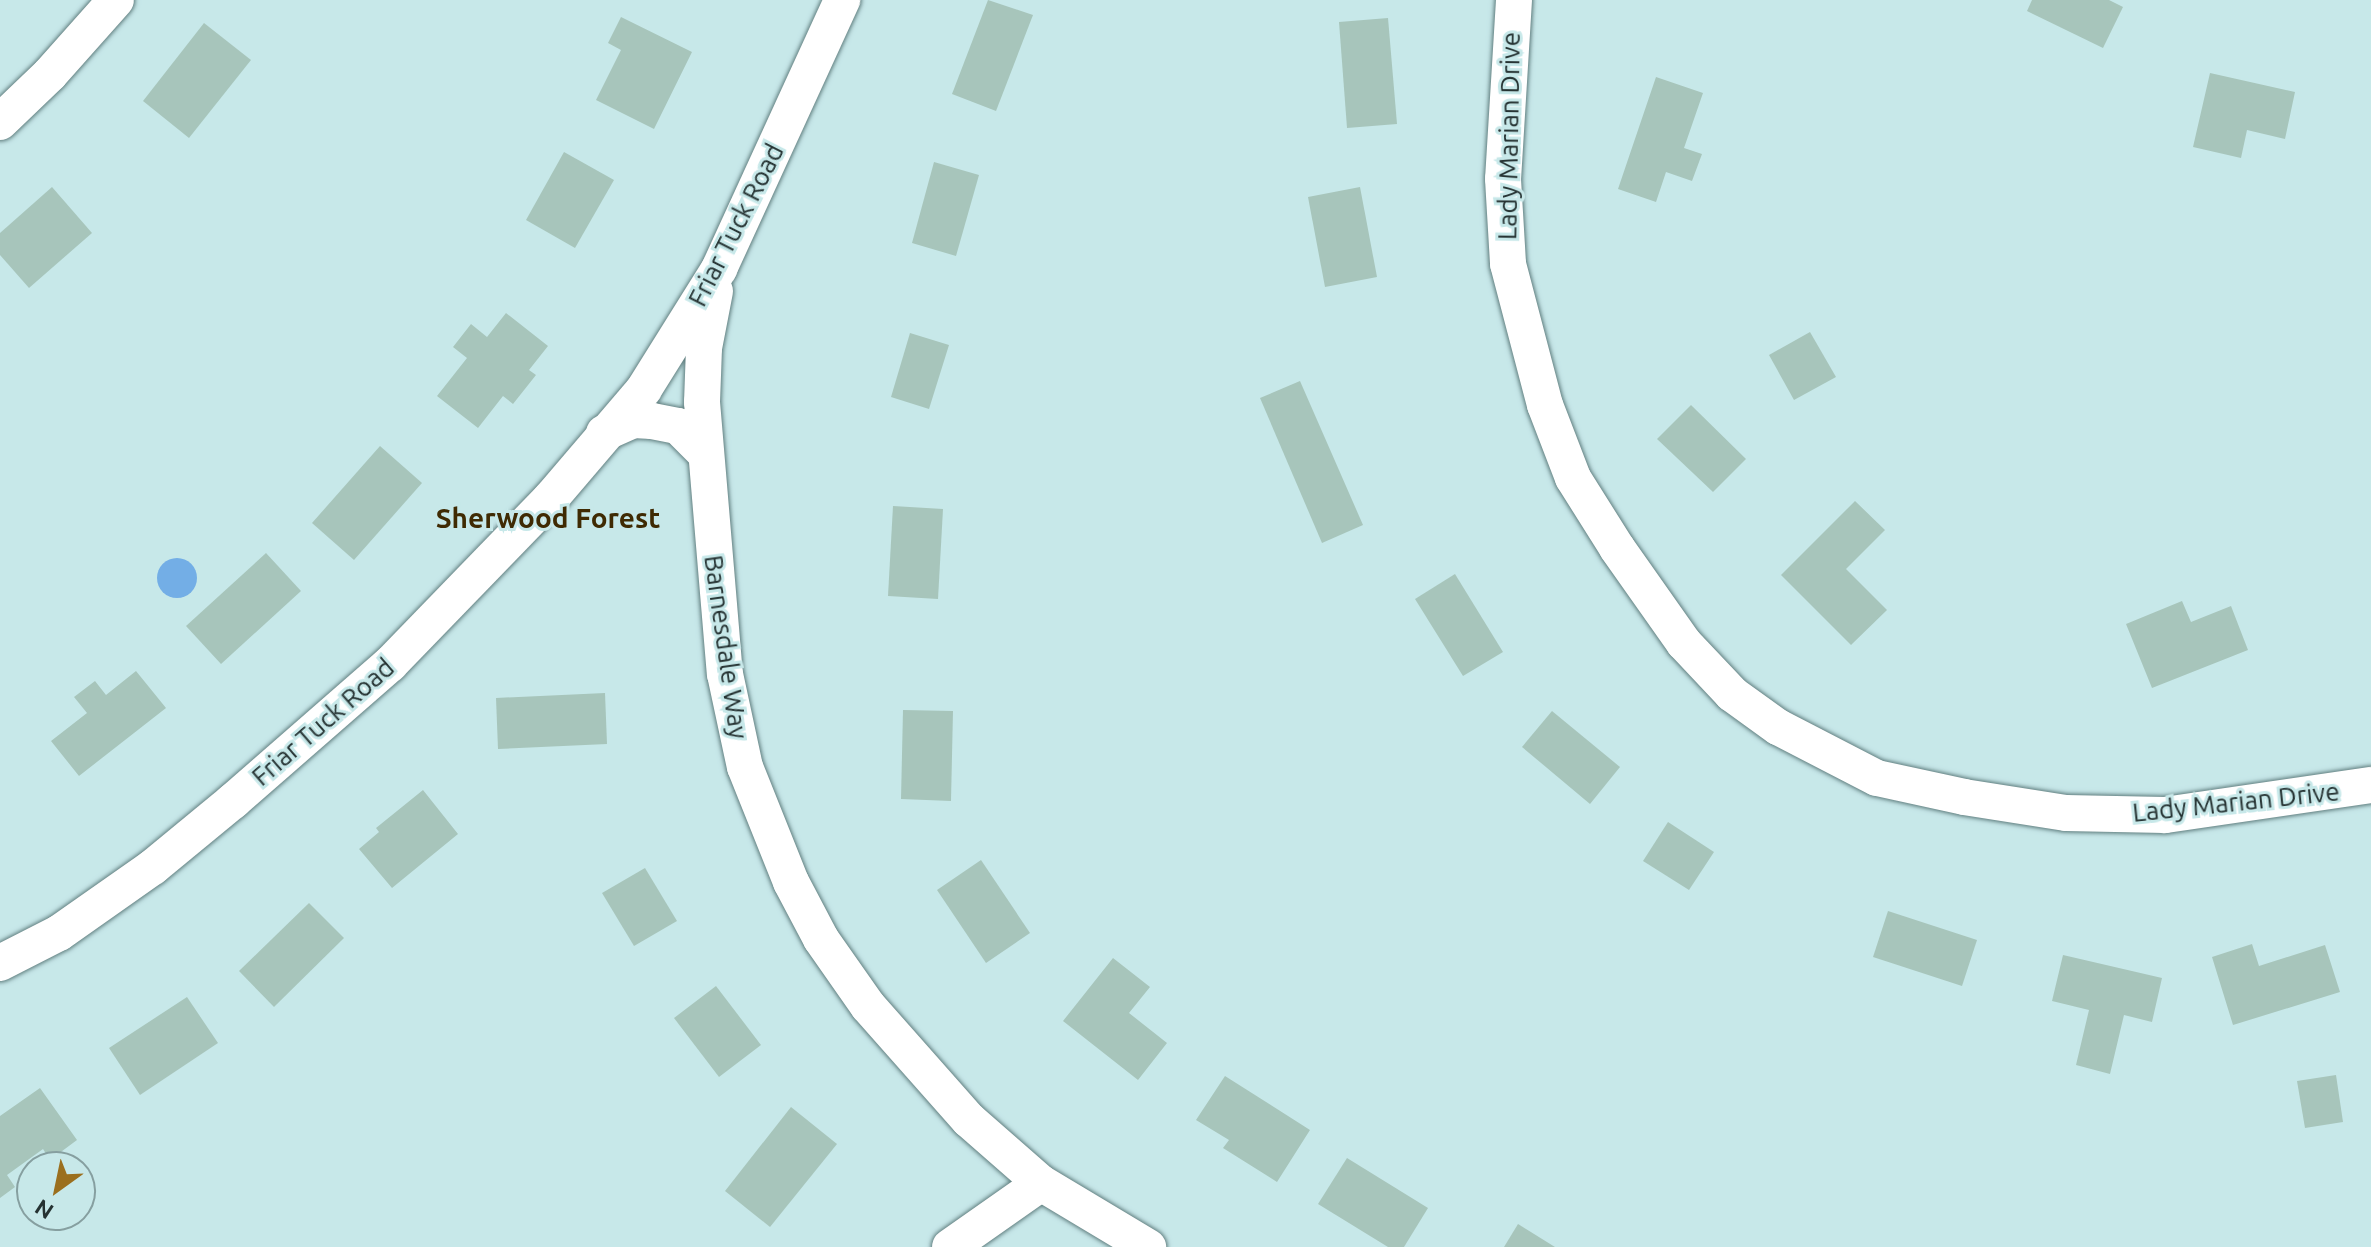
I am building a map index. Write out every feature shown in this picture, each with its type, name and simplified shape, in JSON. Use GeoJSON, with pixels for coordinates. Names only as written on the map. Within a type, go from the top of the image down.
{"type":"FeatureCollection","features":[{"type":"Feature","properties":{"kind":"street"},"geometry":{"type":"LineString","coordinates":[[0,122],[50,74],[116,0]]}},
{"type":"Feature","properties":{"kind":"street","name":"Friar Tuck Road"},"geometry":{"type":"LineString","coordinates":[[0,963],[59,933],[153,867],[390,664],[484,570],[644,389],[719,269],[842,0]]}},
{"type":"Feature","properties":{"kind":"street","name":"Lady Marian Drive"},"geometry":{"type":"LineString","coordinates":[[1514,0],[1503,179],[1508,264],[1545,405],[1573,478],[1617,548],[1684,643],[1732,694],[1778,727],[1877,778],[1964,797],[2066,813],[2165,815],[2371,785]]}},
{"type":"Feature","properties":{"kind":"street","name":"Barnesdale Way"},"geometry":{"type":"LineString","coordinates":[[719,269],[704,348],[704,452],[725,674],[745,767],[791,882],[821,939],[868,1006],[969,1120],[1041,1183],[1148,1247]]}},
{"type":"Feature","properties":{"kind":"street"},"geometry":{"type":"LineString","coordinates":[[604,433],[633,420],[665,423],[678,426],[704,452]]}},
{"type":"Feature","properties":{"kind":"street"},"geometry":{"type":"LineString","coordinates":[[950,1247],[1041,1183]]}},
{"type":"Feature","properties":{"kind":"water"},"geometry":{"type":"Polygon","coordinates":[[[177,558],[191,564],[197,578],[191,592],[177,598],[163,592],[157,578],[163,564],[177,558]]]}},
{"type":"Feature","properties":{"kind":"building"},"geometry":{"type":"Polygon","coordinates":[[[988,0],[1033,15],[996,111],[952,94],[988,0]]]}},
{"type":"Feature","properties":{"kind":"building"},"geometry":{"type":"Polygon","coordinates":[[[2032,0],[2109,0],[2123,7],[2103,48],[2027,11],[2032,0]]]}},
{"type":"Feature","properties":{"kind":"building"},"geometry":{"type":"Polygon","coordinates":[[[621,17],[692,52],[654,129],[596,100],[621,50],[608,43],[621,17]]]}},
{"type":"Feature","properties":{"kind":"building"},"geometry":{"type":"Polygon","coordinates":[[[1388,18],[1397,124],[1347,128],[1339,22],[1388,18]]]}},
{"type":"Feature","properties":{"kind":"building"},"geometry":{"type":"Polygon","coordinates":[[[204,23],[251,60],[189,138],[143,101],[204,23]]]}},
{"type":"Feature","properties":{"kind":"building"},"geometry":{"type":"Polygon","coordinates":[[[2210,73],[2295,92],[2285,139],[2247,130],[2241,158],[2193,147],[2210,73]]]}},
{"type":"Feature","properties":{"kind":"building"},"geometry":{"type":"Polygon","coordinates":[[[1656,77],[1703,93],[1684,148],[1702,154],[1692,181],[1666,172],[1656,202],[1618,189],[1656,77]]]}},
{"type":"Feature","properties":{"kind":"building"},"geometry":{"type":"Polygon","coordinates":[[[564,152],[614,180],[575,248],[526,220],[564,152]]]}},
{"type":"Feature","properties":{"kind":"building"},"geometry":{"type":"Polygon","coordinates":[[[934,162],[979,175],[956,256],[912,243],[934,162]]]}},
{"type":"Feature","properties":{"kind":"building"},"geometry":{"type":"Polygon","coordinates":[[[52,187],[92,233],[29,288],[0,255],[0,233],[52,187]]]}},
{"type":"Feature","properties":{"kind":"building"},"geometry":{"type":"Polygon","coordinates":[[[1360,187],[1377,277],[1325,287],[1308,197],[1360,187]]]}},
{"type":"Feature","properties":{"kind":"building"},"geometry":{"type":"Polygon","coordinates":[[[506,313],[548,346],[529,370],[536,375],[513,404],[503,396],[478,428],[437,396],[467,358],[453,347],[471,324],[487,337],[506,313]]]}},
{"type":"Feature","properties":{"kind":"building"},"geometry":{"type":"Polygon","coordinates":[[[1810,332],[1836,377],[1794,400],[1769,355],[1810,332]]]}},
{"type":"Feature","properties":{"kind":"building"},"geometry":{"type":"Polygon","coordinates":[[[910,333],[949,345],[929,409],[891,397],[910,333]]]}},
{"type":"Feature","properties":{"kind":"building"},"geometry":{"type":"Polygon","coordinates":[[[1300,381],[1363,525],[1322,543],[1260,398],[1300,381]]]}},
{"type":"Feature","properties":{"kind":"building"},"geometry":{"type":"Polygon","coordinates":[[[1691,405],[1746,459],[1713,492],[1657,439],[1691,405]]]}},
{"type":"Feature","properties":{"kind":"building"},"geometry":{"type":"Polygon","coordinates":[[[380,446],[422,483],[354,560],[312,523],[380,446]]]}},
{"type":"Feature","properties":{"kind":"building"},"geometry":{"type":"Polygon","coordinates":[[[1855,501],[1885,530],[1846,569],[1887,610],[1851,645],[1781,575],[1855,501]]]}},
{"type":"Feature","properties":{"kind":"building"},"geometry":{"type":"Polygon","coordinates":[[[893,506],[943,509],[938,599],[888,596],[893,506]]]}},
{"type":"Feature","properties":{"kind":"building"},"geometry":{"type":"Polygon","coordinates":[[[266,553],[301,591],[221,664],[186,626],[266,553]]]}},
{"type":"Feature","properties":{"kind":"building"},"geometry":{"type":"Polygon","coordinates":[[[1455,574],[1503,652],[1463,676],[1415,599],[1455,574]]]}},
{"type":"Feature","properties":{"kind":"building"},"geometry":{"type":"Polygon","coordinates":[[[2182,601],[2191,622],[2231,606],[2248,650],[2152,688],[2126,624],[2182,601]]]}},
{"type":"Feature","properties":{"kind":"building"},"geometry":{"type":"Polygon","coordinates":[[[136,671],[166,708],[79,776],[51,741],[87,713],[74,697],[95,681],[106,695],[136,671]]]}},
{"type":"Feature","properties":{"kind":"building"},"geometry":{"type":"Polygon","coordinates":[[[605,693],[607,744],[498,749],[496,698],[605,693]]]}},
{"type":"Feature","properties":{"kind":"building"},"geometry":{"type":"Polygon","coordinates":[[[903,710],[953,711],[951,801],[901,799],[903,710]]]}},
{"type":"Feature","properties":{"kind":"building"},"geometry":{"type":"Polygon","coordinates":[[[1552,711],[1620,767],[1590,804],[1522,747],[1552,711]]]}},
{"type":"Feature","properties":{"kind":"building"},"geometry":{"type":"Polygon","coordinates":[[[423,790],[458,834],[392,888],[359,849],[379,832],[376,828],[423,790]]]}},
{"type":"Feature","properties":{"kind":"building"},"geometry":{"type":"Polygon","coordinates":[[[1668,822],[1714,852],[1689,890],[1643,861],[1668,822]]]}},
{"type":"Feature","properties":{"kind":"building"},"geometry":{"type":"Polygon","coordinates":[[[981,860],[1030,933],[986,963],[937,890],[981,860]]]}},
{"type":"Feature","properties":{"kind":"building"},"geometry":{"type":"Polygon","coordinates":[[[645,868],[677,921],[634,946],[602,893],[645,868]]]}},
{"type":"Feature","properties":{"kind":"building"},"geometry":{"type":"Polygon","coordinates":[[[309,903],[344,938],[274,1007],[239,971],[309,903]]]}},
{"type":"Feature","properties":{"kind":"building"},"geometry":{"type":"Polygon","coordinates":[[[1888,911],[1977,940],[1962,986],[1873,957],[1888,911]]]}},
{"type":"Feature","properties":{"kind":"building"},"geometry":{"type":"Polygon","coordinates":[[[2252,944],[2259,966],[2325,945],[2340,992],[2233,1025],[2212,957],[2252,944]]]}},
{"type":"Feature","properties":{"kind":"building"},"geometry":{"type":"Polygon","coordinates":[[[2063,955],[2162,978],[2152,1022],[2124,1015],[2110,1074],[2076,1065],[2089,1010],[2052,1001],[2063,955]]]}},
{"type":"Feature","properties":{"kind":"building"},"geometry":{"type":"Polygon","coordinates":[[[1113,958],[1150,987],[1129,1013],[1167,1043],[1138,1080],[1063,1021],[1113,958]]]}},
{"type":"Feature","properties":{"kind":"building"},"geometry":{"type":"Polygon","coordinates":[[[716,986],[761,1045],[719,1077],[674,1018],[716,986]]]}},
{"type":"Feature","properties":{"kind":"building"},"geometry":{"type":"Polygon","coordinates":[[[187,997],[218,1043],[140,1095],[109,1048],[187,997]]]}},
{"type":"Feature","properties":{"kind":"building"},"geometry":{"type":"Polygon","coordinates":[[[2336,1075],[2343,1122],[2305,1128],[2297,1081],[2336,1075]]]}},
{"type":"Feature","properties":{"kind":"building"},"geometry":{"type":"Polygon","coordinates":[[[1225,1076],[1310,1130],[1277,1182],[1223,1148],[1229,1140],[1196,1120],[1225,1076]]]}},
{"type":"Feature","properties":{"kind":"building"},"geometry":{"type":"Polygon","coordinates":[[[40,1088],[77,1140],[62,1151],[16,1151],[16,1168],[7,1175],[15,1187],[0,1198],[0,1116],[40,1088]]]}},
{"type":"Feature","properties":{"kind":"building"},"geometry":{"type":"Polygon","coordinates":[[[791,1107],[837,1144],[770,1227],[725,1191],[791,1107]]]}},
{"type":"Feature","properties":{"kind":"building"},"geometry":{"type":"Polygon","coordinates":[[[1347,1158],[1428,1208],[1404,1247],[1388,1247],[1318,1204],[1347,1158]]]}},
{"type":"Feature","properties":{"kind":"building"},"geometry":{"type":"Polygon","coordinates":[[[1518,1224],[1555,1247],[1504,1247],[1518,1224]]]}},
{"type":"Feature","properties":{"kind":"district","name":"Sherwood Forest"},"geometry":{"type":"Point","coordinates":[548,518]}}]}
